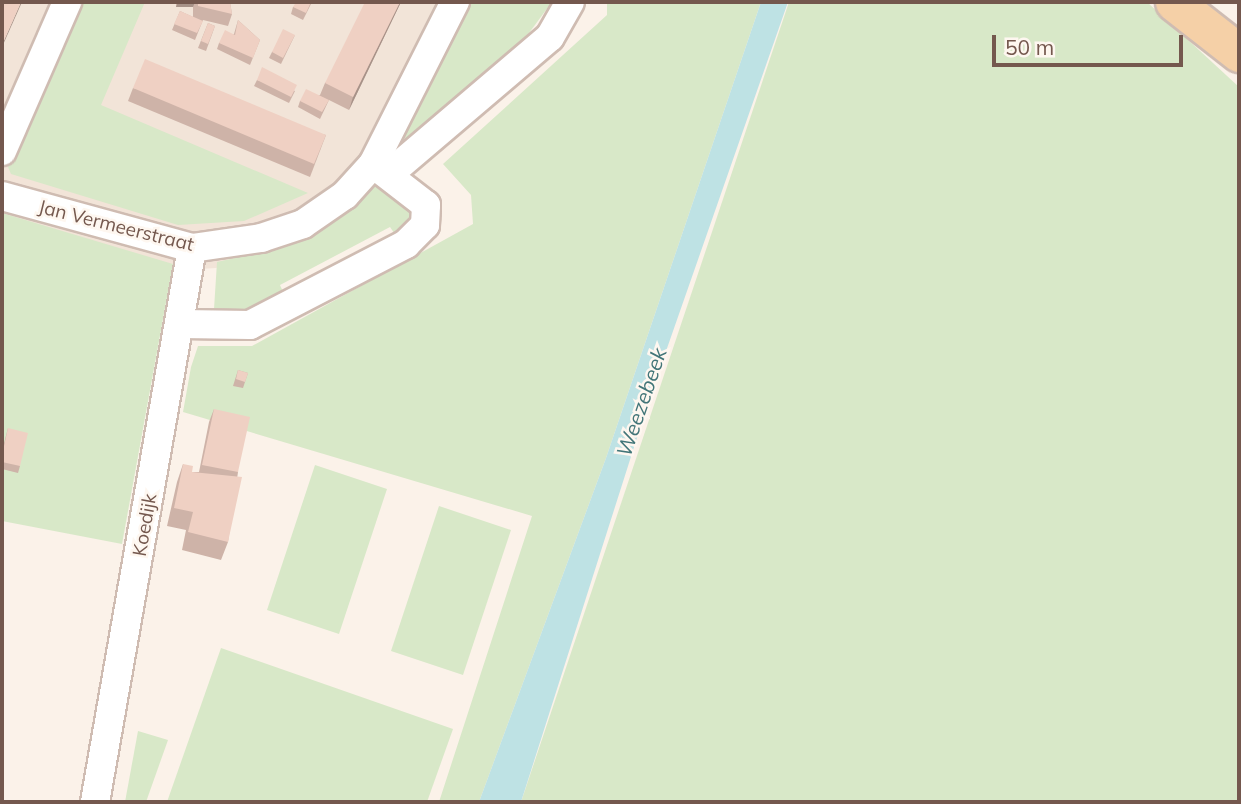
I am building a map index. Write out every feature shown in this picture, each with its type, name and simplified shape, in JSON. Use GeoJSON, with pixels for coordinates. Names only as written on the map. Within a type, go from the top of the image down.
{"type":"FeatureCollection","features":[{"type":"Feature","properties":{"kind":"main road"},"geometry":{"type":"LineString","coordinates":[[1174,2],[1239,52]]}},
{"type":"Feature","properties":{"kind":"street"},"geometry":{"type":"LineString","coordinates":[[2,151],[68,2]]}},
{"type":"Feature","properties":{"kind":"street","name":"Jan Vermeerstraat"},"geometry":{"type":"LineString","coordinates":[[381,169],[455,2]]}},
{"type":"Feature","properties":{"kind":"street","name":"Jan Vermeerstraat"},"geometry":{"type":"LineString","coordinates":[[2,196],[192,248],[261,239],[303,224],[381,169],[550,37],[570,2]]}},
{"type":"Feature","properties":{"kind":"street"},"geometry":{"type":"LineString","coordinates":[[182,324],[224,330],[250,325],[406,244],[425,225],[426,205],[381,169]]}},
{"type":"Feature","properties":{"kind":"street","name":"Koedijk"},"geometry":{"type":"LineString","coordinates":[[95,802],[182,324],[192,248]]}},
{"type":"Feature","properties":{"kind":"shaded area"},"geometry":{"type":"Polygon","coordinates":[[[2,2],[471,2],[320,235],[216,268],[168,271],[2,213],[2,2]]]}},
{"type":"Feature","properties":{"kind":"green space"},"geometry":{"type":"Polygon","coordinates":[[[80,2],[145,2],[101,105],[308,193],[244,221],[178,225],[11,174],[8,167],[80,2]]]}},
{"type":"Feature","properties":{"kind":"green space"},"geometry":{"type":"Polygon","coordinates":[[[469,2],[552,2],[526,37],[405,142],[403,132],[469,2]]]}},
{"type":"Feature","properties":{"kind":"green space"},"geometry":{"type":"Polygon","coordinates":[[[607,2],[761,2],[606,458],[479,802],[439,802],[532,516],[183,412],[191,367],[198,346],[252,346],[473,224],[471,195],[443,164],[607,15],[607,2]]]}},
{"type":"Feature","properties":{"kind":"green space"},"geometry":{"type":"Polygon","coordinates":[[[789,2],[1147,2],[1239,87],[1239,802],[521,802],[789,2]]]}},
{"type":"Feature","properties":{"kind":"green space"},"geometry":{"type":"Polygon","coordinates":[[[373,180],[418,210],[401,243],[390,227],[280,285],[288,303],[243,324],[214,309],[217,262],[266,251],[373,180]]]}},
{"type":"Feature","properties":{"kind":"green space"},"geometry":{"type":"Polygon","coordinates":[[[2,213],[173,264],[122,544],[2,521],[2,213]]]}},
{"type":"Feature","properties":{"kind":"green space"},"geometry":{"type":"Polygon","coordinates":[[[315,465],[387,489],[339,634],[267,610],[315,465]]]}},
{"type":"Feature","properties":{"kind":"green space"},"geometry":{"type":"Polygon","coordinates":[[[439,506],[511,530],[463,675],[391,651],[439,506]]]}},
{"type":"Feature","properties":{"kind":"green space"},"geometry":{"type":"Polygon","coordinates":[[[221,648],[453,729],[427,802],[167,802],[221,648]]]}},
{"type":"Feature","properties":{"kind":"green space"},"geometry":{"type":"Polygon","coordinates":[[[138,731],[168,740],[146,802],[125,802],[138,731]]]}},
{"type":"Feature","properties":{"kind":"water","name":"Weezebeek"},"geometry":{"type":"Polygon","coordinates":[[[761,2],[788,2],[650,397],[521,802],[479,802],[606,458],[761,2]]]}},
{"type":"Feature","properties":{"kind":"building"},"geometry":{"type":"Polygon","coordinates":[[[2,2],[21,2],[2,45],[2,2]]]}},
{"type":"Feature","properties":{"kind":"building"},"geometry":{"type":"Polygon","coordinates":[[[198,2],[230,2],[232,14],[198,6],[198,2]]]}},
{"type":"Feature","properties":{"kind":"building"},"geometry":{"type":"Polygon","coordinates":[[[296,2],[311,2],[306,13],[293,7],[296,2]]]}},
{"type":"Feature","properties":{"kind":"building"},"geometry":{"type":"Polygon","coordinates":[[[365,2],[400,2],[353,97],[325,83],[365,2]]]}},
{"type":"Feature","properties":{"kind":"building"},"geometry":{"type":"Polygon","coordinates":[[[180,11],[203,21],[197,33],[174,24],[180,11]]]}},
{"type":"Feature","properties":{"kind":"building"},"geometry":{"type":"Polygon","coordinates":[[[238,20],[260,40],[253,58],[219,43],[225,30],[235,35],[238,20]]]}},
{"type":"Feature","properties":{"kind":"building"},"geometry":{"type":"Polygon","coordinates":[[[208,23],[215,26],[208,44],[201,41],[208,23]]]}},
{"type":"Feature","properties":{"kind":"building"},"geometry":{"type":"Polygon","coordinates":[[[283,29],[295,35],[283,58],[272,52],[283,29]]]}},
{"type":"Feature","properties":{"kind":"building"},"geometry":{"type":"Polygon","coordinates":[[[145,59],[326,135],[314,164],[133,88],[145,59]]]}},
{"type":"Feature","properties":{"kind":"building"},"geometry":{"type":"Polygon","coordinates":[[[262,67],[297,85],[291,97],[257,80],[262,67]]]}},
{"type":"Feature","properties":{"kind":"building"},"geometry":{"type":"Polygon","coordinates":[[[306,89],[329,100],[322,112],[300,101],[306,89]]]}},
{"type":"Feature","properties":{"kind":"building"},"geometry":{"type":"Polygon","coordinates":[[[238,370],[248,373],[245,382],[236,379],[238,370]]]}},
{"type":"Feature","properties":{"kind":"building"},"geometry":{"type":"Polygon","coordinates":[[[214,409],[250,417],[238,472],[202,465],[214,409]]]}},
{"type":"Feature","properties":{"kind":"building"},"geometry":{"type":"Polygon","coordinates":[[[8,428],[28,433],[20,466],[2,462],[8,428]]]}},
{"type":"Feature","properties":{"kind":"building"},"geometry":{"type":"Polygon","coordinates":[[[183,464],[193,466],[192,472],[242,477],[228,542],[188,532],[193,512],[174,508],[183,464]]]}}]}
